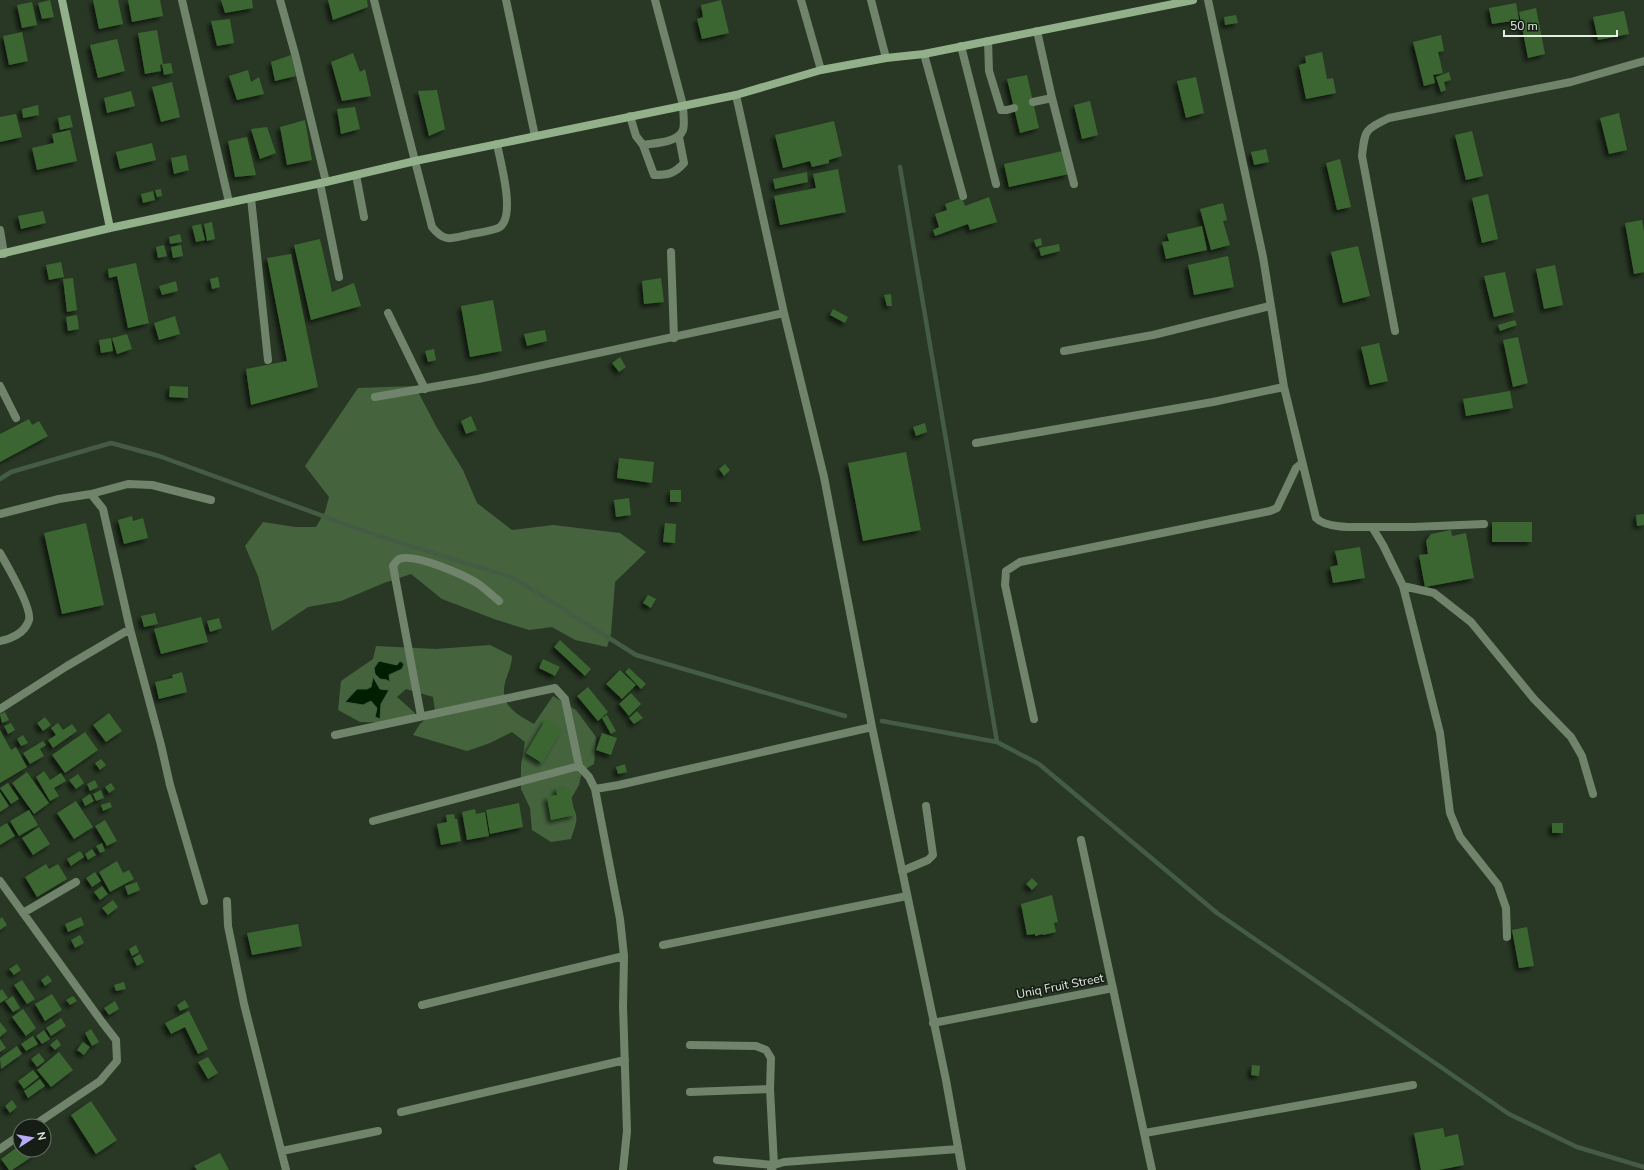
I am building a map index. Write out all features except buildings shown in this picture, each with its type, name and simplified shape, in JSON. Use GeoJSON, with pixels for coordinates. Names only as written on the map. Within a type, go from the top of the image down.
{"type":"FeatureCollection","features":[{"type":"Feature","properties":{"kind":"street"},"geometry":{"type":"LineString","coordinates":[[62,0],[110,228]]}},
{"type":"Feature","properties":{"kind":"street"},"geometry":{"type":"LineString","coordinates":[[182,0],[229,202]]}},
{"type":"Feature","properties":{"kind":"street"},"geometry":{"type":"LineString","coordinates":[[280,0],[296,54],[323,183],[339,277]]}},
{"type":"Feature","properties":{"kind":"street"},"geometry":{"type":"LineString","coordinates":[[374,0],[432,227],[438,235],[446,239],[455,238],[499,227],[505,220],[507,202],[497,144]]}},
{"type":"Feature","properties":{"kind":"street"},"geometry":{"type":"LineString","coordinates":[[506,0],[535,136]]}},
{"type":"Feature","properties":{"kind":"street"},"geometry":{"type":"LineString","coordinates":[[630,116],[636,136],[642,145],[654,175],[668,174],[677,171],[684,163],[679,137],[683,130],[683,105],[655,0]]}},
{"type":"Feature","properties":{"kind":"street"},"geometry":{"type":"LineString","coordinates":[[801,0],[821,70]]}},
{"type":"Feature","properties":{"kind":"street"},"geometry":{"type":"LineString","coordinates":[[871,0],[886,58]]}},
{"type":"Feature","properties":{"kind":"street"},"geometry":{"type":"LineString","coordinates":[[0,230],[2,254],[110,228],[323,183],[415,161],[736,95],[821,70],[886,58],[924,54],[1193,0]]}},
{"type":"Feature","properties":{"kind":"street"},"geometry":{"type":"LineString","coordinates":[[1208,0],[1263,257],[1284,387],[1316,518],[1320,521],[1336,526],[1413,527],[1484,524]]}},
{"type":"Feature","properties":{"kind":"street"},"geometry":{"type":"LineString","coordinates":[[1037,31],[1074,184]]}},
{"type":"Feature","properties":{"kind":"street"},"geometry":{"type":"LineString","coordinates":[[988,41],[990,71],[1001,110],[1014,108]]}},
{"type":"Feature","properties":{"kind":"street"},"geometry":{"type":"LineString","coordinates":[[961,46],[996,184]]}},
{"type":"Feature","properties":{"kind":"street"},"geometry":{"type":"LineString","coordinates":[[924,54],[963,196]]}},
{"type":"Feature","properties":{"kind":"street"},"geometry":{"type":"LineString","coordinates":[[1395,331],[1362,156],[1364,136],[1371,126],[1389,118],[1571,82],[1644,61]]}},
{"type":"Feature","properties":{"kind":"street"},"geometry":{"type":"LineString","coordinates":[[736,95],[784,312],[824,477],[872,727],[962,1170]]}},
{"type":"Feature","properties":{"kind":"street"},"geometry":{"type":"LineString","coordinates":[[1033,102],[1052,98]]}},
{"type":"Feature","properties":{"kind":"street"},"geometry":{"type":"LineString","coordinates":[[642,145],[679,137]]}},
{"type":"Feature","properties":{"kind":"street"},"geometry":{"type":"LineString","coordinates":[[356,175],[364,217]]}},
{"type":"Feature","properties":{"kind":"street"},"geometry":{"type":"LineString","coordinates":[[251,198],[268,360]]}},
{"type":"Feature","properties":{"kind":"street"},"geometry":{"type":"LineString","coordinates":[[671,252],[674,338]]}},
{"type":"Feature","properties":{"kind":"street"},"geometry":{"type":"LineString","coordinates":[[1064,351],[1153,335],[1270,306]]}},
{"type":"Feature","properties":{"kind":"street"},"geometry":{"type":"LineString","coordinates":[[375,397],[478,379],[674,338],[784,312]]}},
{"type":"Feature","properties":{"kind":"street"},"geometry":{"type":"LineString","coordinates":[[388,313],[425,389]]}},
{"type":"Feature","properties":{"kind":"street"},"geometry":{"type":"LineString","coordinates":[[0,386],[16,418]]}},
{"type":"Feature","properties":{"kind":"street"},"geometry":{"type":"LineString","coordinates":[[976,442],[1213,402],[1284,387]]}},
{"type":"Feature","properties":{"kind":"street"},"geometry":{"type":"LineString","coordinates":[[1034,718],[1005,585],[1006,571],[1020,562],[1270,511],[1277,508],[1293,473],[1302,463]]}},
{"type":"Feature","properties":{"kind":"street"},"geometry":{"type":"LineString","coordinates":[[0,514],[13,509],[91,494],[128,484],[152,485],[211,500]]}},
{"type":"Feature","properties":{"kind":"street"},"geometry":{"type":"LineString","coordinates":[[91,494],[103,509],[130,629],[161,745],[170,785],[204,901]]}},
{"type":"Feature","properties":{"kind":"street"},"geometry":{"type":"LineString","coordinates":[[1372,527],[1383,545],[1403,586],[1440,733],[1450,813],[1460,838],[1498,885],[1506,908],[1507,938]]}},
{"type":"Feature","properties":{"kind":"street"},"geometry":{"type":"LineString","coordinates":[[0,553],[2,562],[28,610],[29,620],[24,629],[11,639],[0,641]]}},
{"type":"Feature","properties":{"kind":"street"},"geometry":{"type":"LineString","coordinates":[[422,716],[393,566],[396,561],[400,559],[414,558],[459,572],[498,600]]}},
{"type":"Feature","properties":{"kind":"street"},"geometry":{"type":"LineString","coordinates":[[1403,586],[1434,593],[1471,622],[1534,699],[1571,737],[1582,756],[1593,794]]}},
{"type":"Feature","properties":{"kind":"street"},"geometry":{"type":"LineString","coordinates":[[0,709],[67,666],[130,629]]}},
{"type":"Feature","properties":{"kind":"street"},"geometry":{"type":"LineString","coordinates":[[335,735],[555,688],[565,699],[579,766],[589,777],[595,789],[620,919],[624,956],[625,1060],[628,1131],[623,1170]]}},
{"type":"Feature","properties":{"kind":"street"},"geometry":{"type":"LineString","coordinates":[[595,789],[619,785],[872,727]]}},
{"type":"Feature","properties":{"kind":"street"},"geometry":{"type":"LineString","coordinates":[[373,821],[579,766]]}},
{"type":"Feature","properties":{"kind":"street"},"geometry":{"type":"LineString","coordinates":[[902,871],[928,860],[933,856],[926,806]]}},
{"type":"Feature","properties":{"kind":"street","name":"Uniq Fruit Street"},"geometry":{"type":"LineString","coordinates":[[933,1022],[1113,988],[1081,840]]}},
{"type":"Feature","properties":{"kind":"street"},"geometry":{"type":"LineString","coordinates":[[0,881],[116,1040],[117,1061],[100,1081],[45,1118]]}},
{"type":"Feature","properties":{"kind":"street"},"geometry":{"type":"LineString","coordinates":[[23,913],[76,882]]}},
{"type":"Feature","properties":{"kind":"street"},"geometry":{"type":"LineString","coordinates":[[663,945],[907,896]]}},
{"type":"Feature","properties":{"kind":"street"},"geometry":{"type":"LineString","coordinates":[[228,901],[226,908],[228,926],[244,1004],[286,1170]]}},
{"type":"Feature","properties":{"kind":"street"},"geometry":{"type":"LineString","coordinates":[[422,1005],[624,956]]}},
{"type":"Feature","properties":{"kind":"street"},"geometry":{"type":"LineString","coordinates":[[1113,988],[1152,1170]]}},
{"type":"Feature","properties":{"kind":"street"},"geometry":{"type":"LineString","coordinates":[[690,1045],[756,1046],[766,1050],[771,1058],[770,1089],[773,1168]]}},
{"type":"Feature","properties":{"kind":"street"},"geometry":{"type":"LineString","coordinates":[[401,1112],[625,1060]]}},
{"type":"Feature","properties":{"kind":"street"},"geometry":{"type":"LineString","coordinates":[[1145,1133],[1413,1084]]}},
{"type":"Feature","properties":{"kind":"street"},"geometry":{"type":"LineString","coordinates":[[690,1092],[770,1089]]}},
{"type":"Feature","properties":{"kind":"street"},"geometry":{"type":"LineString","coordinates":[[282,1151],[378,1131]]}},
{"type":"Feature","properties":{"kind":"street"},"geometry":{"type":"LineString","coordinates":[[0,1149],[12,1141]]}},
{"type":"Feature","properties":{"kind":"street"},"geometry":{"type":"LineString","coordinates":[[717,1160],[773,1168],[784,1162],[958,1149]]}},
{"type":"Feature","properties":{"kind":"shaded area"},"geometry":{"type":"Polygon","coordinates":[[[415,386],[437,428],[463,470],[477,503],[512,530],[553,525],[620,533],[646,552],[615,582],[611,634],[607,647],[575,640],[552,627],[529,630],[494,619],[442,599],[411,574],[384,583],[341,601],[308,607],[272,631],[258,576],[245,546],[263,522],[295,527],[316,527],[325,512],[329,497],[305,466],[358,388],[415,386]]]}},
{"type":"Feature","properties":{"kind":"shaded area"},"geometry":{"type":"Polygon","coordinates":[[[490,645],[512,656],[511,665],[505,682],[504,696],[506,702],[514,711],[534,724],[553,696],[576,710],[596,737],[594,764],[582,771],[579,785],[569,802],[575,811],[576,816],[576,824],[571,839],[551,842],[532,830],[530,808],[521,789],[521,765],[525,742],[512,732],[490,743],[467,751],[413,735],[420,724],[435,711],[433,697],[406,689],[397,697],[415,713],[408,723],[360,722],[338,710],[341,681],[373,659],[376,646],[436,649],[490,645]]]}},
{"type":"Feature","properties":{"kind":"shaded area"},"geometry":{"type":"Polygon","coordinates":[[[379,661],[397,665],[400,661],[404,664],[402,669],[389,675],[390,682],[380,679],[375,674],[374,668],[379,661]]]}},
{"type":"Feature","properties":{"kind":"shaded area"},"geometry":{"type":"Polygon","coordinates":[[[373,677],[380,689],[389,690],[381,704],[380,719],[375,717],[377,708],[371,701],[363,705],[345,702],[357,689],[367,689],[371,687],[373,677]]]}},
{"type":"Feature","properties":{"kind":"waterway"},"geometry":{"type":"LineString","coordinates":[[900,167],[997,742]]}},
{"type":"Feature","properties":{"kind":"waterway"},"geometry":{"type":"LineString","coordinates":[[0,479],[11,472],[111,443],[159,456],[375,535],[514,578],[636,655],[845,716]]}},
{"type":"Feature","properties":{"kind":"waterway"},"geometry":{"type":"LineString","coordinates":[[882,721],[997,742],[1039,764],[1217,913],[1509,1114],[1577,1147],[1644,1167]]}}]}
